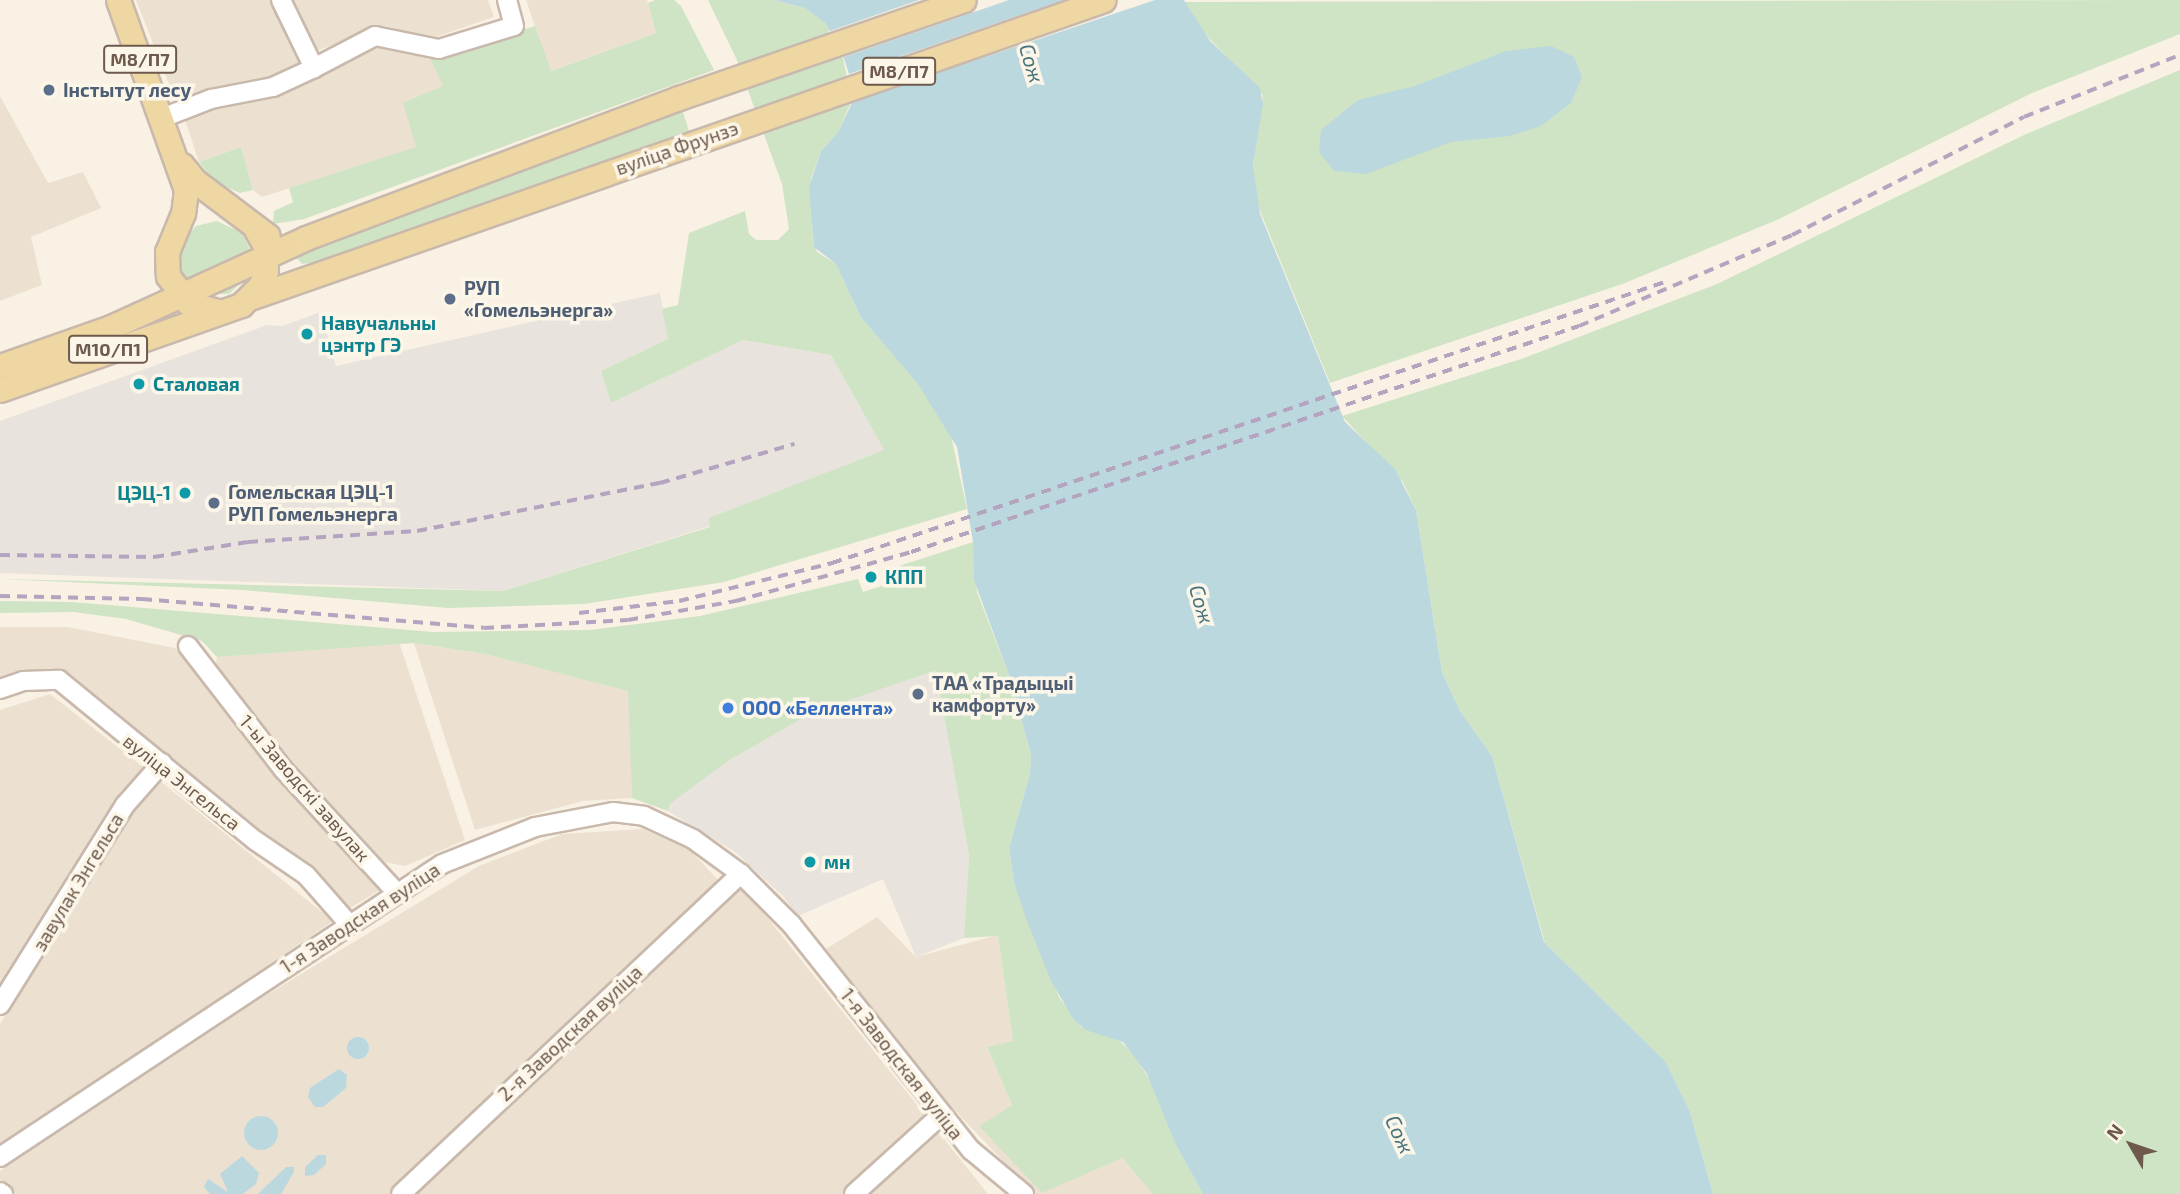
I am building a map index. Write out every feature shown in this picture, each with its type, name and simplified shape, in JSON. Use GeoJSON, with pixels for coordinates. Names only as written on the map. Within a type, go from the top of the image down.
{"type":"FeatureCollection","features":[{"type":"Feature","properties":{"kind":"main road","name":"М8/П7"},"geometry":{"type":"LineString","coordinates":[[118,0],[180,168],[186,202],[173,235],[166,265],[180,296]]}},
{"type":"Feature","properties":{"kind":"main road","name":"М8/П7"},"geometry":{"type":"LineString","coordinates":[[180,168],[256,230],[280,240],[306,238],[679,98],[964,0]]}},
{"type":"Feature","properties":{"kind":"main road","name":"вуліца Фрунзэ"},"geometry":{"type":"LineString","coordinates":[[0,390],[250,298],[1104,0]]}},
{"type":"Feature","properties":{"kind":"main road","name":"М10/П1"},"geometry":{"type":"LineString","coordinates":[[111,327],[142,305],[152,290],[160,242],[176,208],[180,168]]}},
{"type":"Feature","properties":{"kind":"main road"},"geometry":{"type":"LineString","coordinates":[[173,235],[182,224],[208,211],[238,215]]}},
{"type":"Feature","properties":{"kind":"main road","name":"М8/П7"},"geometry":{"type":"LineString","coordinates":[[256,230],[267,254]]}},
{"type":"Feature","properties":{"kind":"main road","name":"М10/П1"},"geometry":{"type":"LineString","coordinates":[[3,360],[111,327],[306,238]]}},
{"type":"Feature","properties":{"kind":"main road"},"geometry":{"type":"LineString","coordinates":[[250,298],[266,271],[267,254]]}},
{"type":"Feature","properties":{"kind":"main road"},"geometry":{"type":"LineString","coordinates":[[180,296],[197,308],[218,312]]}},
{"type":"Feature","properties":{"kind":"street"},"geometry":{"type":"LineString","coordinates":[[281,0],[314,68]]}},
{"type":"Feature","properties":{"kind":"street"},"geometry":{"type":"LineString","coordinates":[[162,118],[211,99],[273,87],[375,36],[439,49],[514,26],[507,0]]}},
{"type":"Feature","properties":{"kind":"street","name":"1-ы Заводскі завулак"},"geometry":{"type":"LineString","coordinates":[[188,646],[283,769],[398,894]]}},
{"type":"Feature","properties":{"kind":"street","name":"вуліца Энгельса"},"geometry":{"type":"LineString","coordinates":[[0,689],[23,681],[60,680],[256,841],[306,875],[349,924]]}},
{"type":"Feature","properties":{"kind":"street","name":"завулак Энгельса"},"geometry":{"type":"LineString","coordinates":[[0,1005],[125,805],[162,763]]}},
{"type":"Feature","properties":{"kind":"street","name":"1-я Заводская вуліца"},"geometry":{"type":"LineString","coordinates":[[0,1157],[442,864],[535,827],[613,812],[644,816],[693,839],[741,874],[791,924],[971,1150],[1024,1194]]}},
{"type":"Feature","properties":{"kind":"street","name":"2-я Заводская вуліца"},"geometry":{"type":"LineString","coordinates":[[401,1194],[741,874]]}},
{"type":"Feature","properties":{"kind":"street"},"geometry":{"type":"LineString","coordinates":[[864,1190],[941,1115]]}},
{"type":"Feature","properties":{"kind":"shaded area"},"geometry":{"type":"Polygon","coordinates":[[[136,0],[274,0],[306,67],[275,81],[239,84],[177,104],[136,0]]]}},
{"type":"Feature","properties":{"kind":"shaded area"},"geometry":{"type":"Polygon","coordinates":[[[293,0],[488,0],[494,17],[430,39],[386,26],[316,51],[293,0]]]}},
{"type":"Feature","properties":{"kind":"shaded area"},"geometry":{"type":"Polygon","coordinates":[[[526,0],[647,0],[656,33],[550,71],[526,0]]]}},
{"type":"Feature","properties":{"kind":"shaded area"},"geometry":{"type":"Polygon","coordinates":[[[374,43],[430,59],[443,86],[417,147],[262,197],[253,190],[241,147],[199,162],[185,120],[236,97],[285,93],[374,43]]]}},
{"type":"Feature","properties":{"kind":"shaded area"},"geometry":{"type":"Polygon","coordinates":[[[0,96],[48,183],[83,172],[101,208],[31,237],[42,285],[0,301],[0,96]]]}},
{"type":"Feature","properties":{"kind":"shaded area"},"geometry":{"type":"Polygon","coordinates":[[[660,293],[668,339],[601,371],[611,403],[743,340],[831,355],[884,450],[710,518],[710,526],[503,591],[0,573],[0,421],[267,325],[282,326],[321,312],[336,366],[660,293]]]}},
{"type":"Feature","properties":{"kind":"shaded area"},"geometry":{"type":"Polygon","coordinates":[[[0,627],[68,627],[175,648],[380,890],[350,908],[59,672],[0,690],[0,627]]]}},
{"type":"Feature","properties":{"kind":"shaded area"},"geometry":{"type":"Polygon","coordinates":[[[399,642],[465,840],[405,866],[375,860],[215,668],[217,657],[399,642]]]}},
{"type":"Feature","properties":{"kind":"shaded area"},"geometry":{"type":"Polygon","coordinates":[[[414,643],[485,654],[629,691],[632,798],[583,801],[475,830],[414,643]]]}},
{"type":"Feature","properties":{"kind":"shaded area"},"geometry":{"type":"Polygon","coordinates":[[[936,669],[969,855],[964,938],[916,957],[883,879],[798,916],[783,896],[735,852],[668,811],[670,804],[728,761],[812,713],[936,669]]]}},
{"type":"Feature","properties":{"kind":"shaded area"},"geometry":{"type":"Polygon","coordinates":[[[50,694],[147,770],[0,992],[0,710],[50,694]]]}},
{"type":"Feature","properties":{"kind":"shaded area"},"geometry":{"type":"Polygon","coordinates":[[[154,776],[333,921],[0,1146],[0,1024],[154,776]]]}},
{"type":"Feature","properties":{"kind":"shaded area"},"geometry":{"type":"Polygon","coordinates":[[[642,829],[689,849],[718,880],[389,1194],[16,1194],[0,1179],[0,1171],[255,1002],[479,866],[562,834],[642,829]]]}},
{"type":"Feature","properties":{"kind":"shaded area"},"geometry":{"type":"Polygon","coordinates":[[[743,887],[988,1194],[411,1194],[743,887]]]}},
{"type":"Feature","properties":{"kind":"shaded area"},"geometry":{"type":"Polygon","coordinates":[[[877,917],[916,957],[998,935],[1013,1042],[987,1047],[1012,1105],[979,1126],[1122,1158],[1153,1194],[1034,1194],[932,1086],[826,949],[877,917]]]}},
{"type":"Feature","properties":{"kind":"green space"},"geometry":{"type":"Polygon","coordinates":[[[655,0],[674,0],[681,6],[714,70],[304,219],[273,224],[274,211],[293,202],[289,188],[416,147],[403,103],[443,86],[430,59],[535,26],[551,71],[656,33],[648,3],[655,0]]]}},
{"type":"Feature","properties":{"kind":"green space"},"geometry":{"type":"Polygon","coordinates":[[[708,0],[774,0],[805,8],[825,23],[841,49],[852,100],[838,132],[821,151],[811,179],[813,242],[817,252],[836,264],[860,316],[918,383],[950,431],[967,509],[724,582],[584,604],[448,608],[243,590],[0,579],[503,591],[710,527],[709,518],[884,450],[831,355],[743,340],[611,403],[601,371],[668,339],[662,309],[678,305],[689,233],[745,211],[749,234],[756,240],[778,240],[789,229],[782,184],[737,60],[708,0]]]}},
{"type":"Feature","properties":{"kind":"green space"},"geometry":{"type":"Polygon","coordinates":[[[2180,0],[2180,34],[2032,93],[1779,219],[1625,283],[1330,383],[1256,201],[1253,165],[1263,95],[1202,31],[1185,2],[2180,0]]]}},
{"type":"Feature","properties":{"kind":"green space"},"geometry":{"type":"Polygon","coordinates":[[[2180,70],[2180,1194],[1713,1194],[1690,1112],[1666,1062],[1545,943],[1492,756],[1460,711],[1442,672],[1416,510],[1403,482],[1342,416],[1524,358],[1717,284],[2026,134],[2180,70]]]}},
{"type":"Feature","properties":{"kind":"green space"},"geometry":{"type":"Polygon","coordinates":[[[683,112],[689,131],[328,261],[302,264],[296,257],[303,249],[683,112]]]}},
{"type":"Feature","properties":{"kind":"green space"},"geometry":{"type":"Polygon","coordinates":[[[241,147],[253,190],[240,193],[216,183],[199,162],[241,147]]]}},
{"type":"Feature","properties":{"kind":"green space"},"geometry":{"type":"Polygon","coordinates":[[[217,221],[242,233],[252,254],[187,286],[177,265],[184,238],[196,226],[217,221]]]}},
{"type":"Feature","properties":{"kind":"green space"},"geometry":{"type":"Polygon","coordinates":[[[247,277],[229,294],[201,294],[247,277]]]}},
{"type":"Feature","properties":{"kind":"green space"},"geometry":{"type":"Polygon","coordinates":[[[181,305],[194,311],[0,381],[0,376],[181,305]]]}},
{"type":"Feature","properties":{"kind":"green space"},"geometry":{"type":"Polygon","coordinates":[[[973,542],[977,592],[1010,678],[1031,755],[1030,774],[1009,848],[1014,883],[1059,997],[1080,1026],[1117,1038],[1133,1054],[1157,1091],[1176,1145],[1203,1194],[1153,1194],[1122,1158],[1042,1193],[979,1126],[1012,1105],[987,1047],[1013,1041],[998,936],[964,938],[969,855],[936,670],[812,713],[728,761],[670,804],[668,811],[632,798],[628,691],[485,654],[414,643],[217,657],[202,641],[126,619],[73,612],[0,613],[0,601],[72,602],[433,632],[590,630],[700,616],[858,579],[863,592],[888,584],[884,571],[973,542]]]}},
{"type":"Feature","properties":{"kind":"water","name":"Сож"},"geometry":{"type":"Polygon","coordinates":[[[774,0],[1184,0],[1210,41],[1260,88],[1263,104],[1253,165],[1260,214],[1345,422],[1395,469],[1416,510],[1442,672],[1460,711],[1492,756],[1544,942],[1666,1062],[1690,1112],[1713,1194],[1203,1194],[1176,1145],[1147,1074],[1123,1042],[1086,1030],[1074,1020],[1051,981],[1027,921],[1014,883],[1009,848],[1030,774],[1031,755],[1010,678],[974,580],[973,542],[957,447],[918,384],[860,316],[836,264],[814,247],[809,187],[821,151],[838,132],[851,105],[851,80],[841,49],[825,23],[805,8],[774,0]]]}},
{"type":"Feature","properties":{"kind":"water"},"geometry":{"type":"Polygon","coordinates":[[[1551,46],[1574,57],[1582,77],[1571,103],[1541,126],[1510,136],[1451,142],[1366,174],[1334,171],[1319,152],[1321,130],[1358,100],[1415,86],[1506,51],[1551,46]]]}},
{"type":"Feature","properties":{"kind":"water"},"geometry":{"type":"Polygon","coordinates":[[[358,1037],[366,1040],[369,1048],[366,1056],[358,1059],[350,1056],[347,1048],[350,1040],[358,1037]]]}},
{"type":"Feature","properties":{"kind":"water"},"geometry":{"type":"Polygon","coordinates":[[[339,1069],[347,1075],[346,1088],[323,1107],[315,1107],[308,1097],[310,1088],[339,1069]]]}},
{"type":"Feature","properties":{"kind":"water"},"geometry":{"type":"Polygon","coordinates":[[[261,1116],[273,1121],[278,1133],[273,1145],[261,1150],[249,1145],[244,1133],[249,1121],[261,1116]]]}},
{"type":"Feature","properties":{"kind":"water"},"geometry":{"type":"Polygon","coordinates":[[[318,1155],[326,1155],[326,1164],[314,1175],[305,1176],[305,1167],[318,1155]]]}},
{"type":"Feature","properties":{"kind":"water"},"geometry":{"type":"Polygon","coordinates":[[[242,1156],[259,1173],[256,1184],[243,1194],[210,1194],[204,1187],[208,1179],[228,1192],[220,1174],[242,1156]]]}},
{"type":"Feature","properties":{"kind":"water"},"geometry":{"type":"Polygon","coordinates":[[[286,1167],[294,1167],[294,1172],[281,1194],[258,1194],[286,1167]]]}},
{"type":"Feature","properties":{"kind":"pier"},"geometry":{"type":"Polygon","coordinates":[[[919,0],[1009,0],[841,58],[827,32],[919,0]]]}},
{"type":"Feature","properties":{"kind":"pier"},"geometry":{"type":"Polygon","coordinates":[[[1064,0],[1155,0],[848,103],[846,75],[1064,0]]]}},
{"type":"Feature","properties":{"kind":"railway"},"geometry":{"type":"LineString","coordinates":[[0,596],[142,599],[484,628],[628,620],[736,601],[911,552],[1579,326],[1792,235],[2024,117],[2180,55]]}},
{"type":"Feature","properties":{"kind":"railway"},"geometry":{"type":"LineString","coordinates":[[579,613],[679,601],[832,563],[1665,282]]}},
{"type":"Feature","properties":{"kind":"railway"},"geometry":{"type":"LineString","coordinates":[[0,555],[154,557],[248,542],[417,531],[660,483],[794,444]]}},
{"type":"Feature","properties":{"kind":"place","name":"Інстытут лесу"},"geometry":{"type":"Point","coordinates":[49,90]}},
{"type":"Feature","properties":{"kind":"place","name":"РУП «Гомельэнерга»"},"geometry":{"type":"Point","coordinates":[450,299]}},
{"type":"Feature","properties":{"kind":"place","name":"Навучальны цэнтр ГЭ"},"geometry":{"type":"Point","coordinates":[307,334]}},
{"type":"Feature","properties":{"kind":"place","name":"Сталовая"},"geometry":{"type":"Point","coordinates":[139,384]}},
{"type":"Feature","properties":{"kind":"place","name":"ЦЭЦ-1"},"geometry":{"type":"Point","coordinates":[185,493]}},
{"type":"Feature","properties":{"kind":"place","name":"Гомельская ЦЭЦ-1 РУП Гомельэнерга"},"geometry":{"type":"Point","coordinates":[214,503]}},
{"type":"Feature","properties":{"kind":"place","name":"КПП"},"geometry":{"type":"Point","coordinates":[871,577]}},
{"type":"Feature","properties":{"kind":"place","name":"ТАА «Традыцыі камфорту»"},"geometry":{"type":"Point","coordinates":[918,694]}},
{"type":"Feature","properties":{"kind":"place","name":"ООО «Беллента»"},"geometry":{"type":"Point","coordinates":[728,708]}},
{"type":"Feature","properties":{"kind":"place","name":"мн"},"geometry":{"type":"Point","coordinates":[810,862]}}]}
